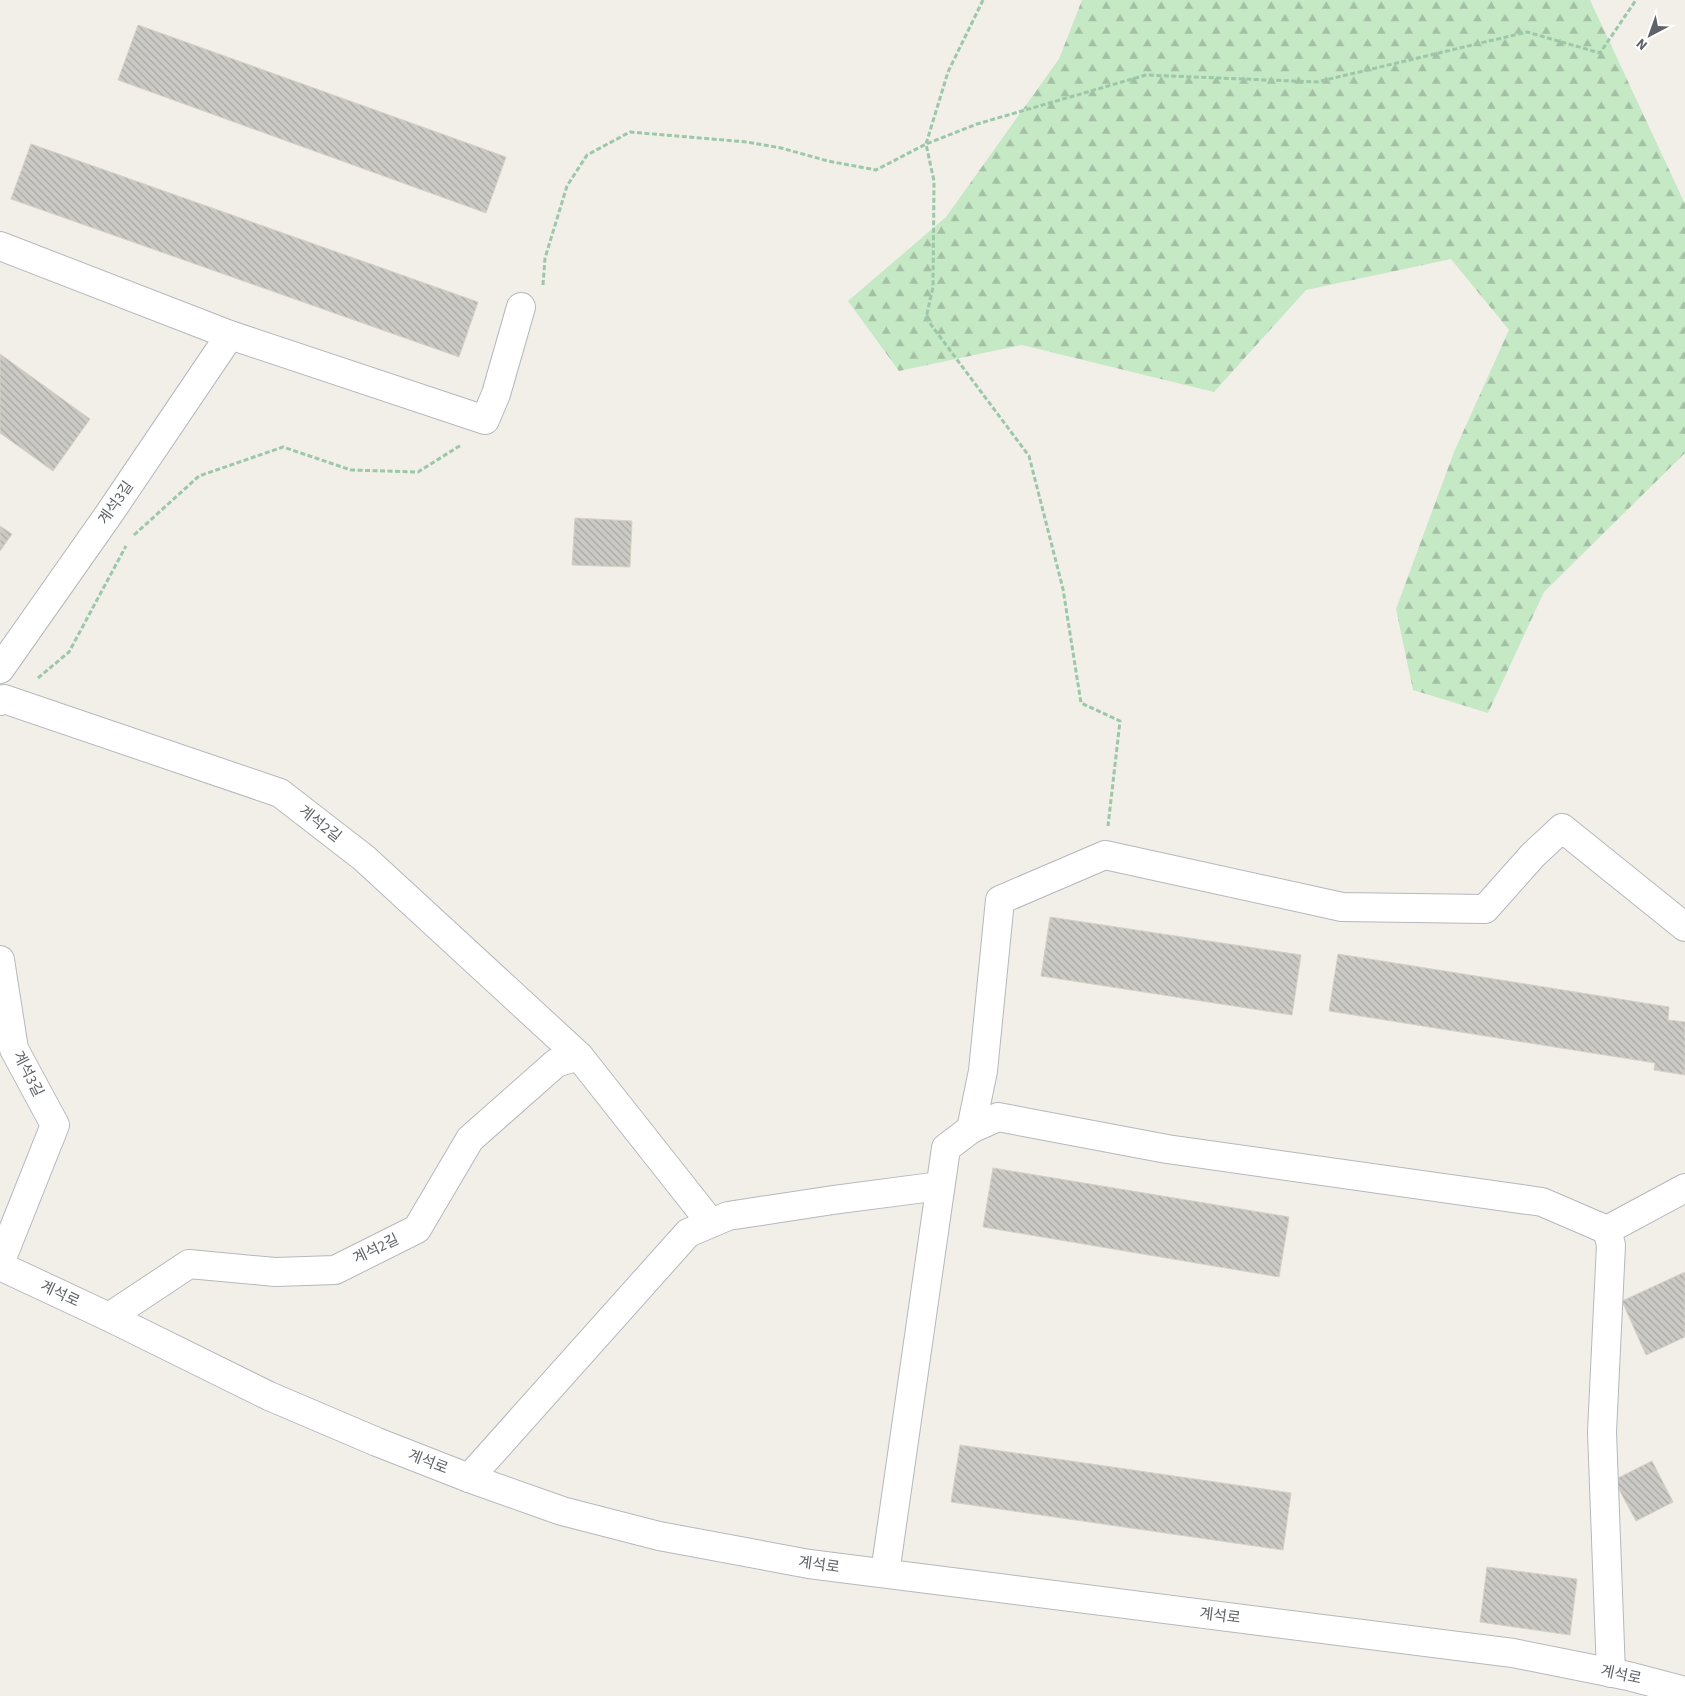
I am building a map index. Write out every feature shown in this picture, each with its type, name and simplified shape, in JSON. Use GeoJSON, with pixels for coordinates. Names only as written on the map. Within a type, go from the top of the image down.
{"type":"FeatureCollection","features":[{"type":"Feature","properties":{"kind":"street"},"geometry":{"type":"LineString","coordinates":[[0,246],[230,335],[485,420],[532,300]]}},
{"type":"Feature","properties":{"kind":"street","name":"계석3길"},"geometry":{"type":"LineString","coordinates":[[0,669],[109,514],[230,335]]}},
{"type":"Feature","properties":{"kind":"street","name":"계석2길"},"geometry":{"type":"LineString","coordinates":[[5,701],[280,793],[364,858],[579,1056],[710,1223]]}},
{"type":"Feature","properties":{"kind":"street"},"geometry":{"type":"LineString","coordinates":[[971,1129],[983,1071],[1000,900],[1105,855],[1342,907],[1486,909],[1533,855],[1562,828],[1685,927]]}},
{"type":"Feature","properties":{"kind":"street","name":"계석3길"},"geometry":{"type":"LineString","coordinates":[[0,960],[14,1048],[55,1125],[0,1265]]}},
{"type":"Feature","properties":{"kind":"street","name":"계석2길"},"geometry":{"type":"LineString","coordinates":[[109,1317],[189,1264],[275,1272],[335,1270],[417,1229],[470,1139],[556,1063],[579,1056]]}},
{"type":"Feature","properties":{"kind":"street"},"geometry":{"type":"LineString","coordinates":[[885,1573],[946,1148],[971,1129],[998,1117],[1167,1149],[1542,1202],[1607,1230]]}},
{"type":"Feature","properties":{"kind":"street"},"geometry":{"type":"LineString","coordinates":[[469,1478],[688,1233],[728,1216],[940,1186]]}},
{"type":"Feature","properties":{"kind":"street"},"geometry":{"type":"LineString","coordinates":[[1607,1230],[1685,1188]]}},
{"type":"Feature","properties":{"kind":"street"},"geometry":{"type":"LineString","coordinates":[[1607,1230],[1611,1245],[1602,1432],[1611,1673]]}},
{"type":"Feature","properties":{"kind":"street","name":"계석로"},"geometry":{"type":"LineString","coordinates":[[0,1265],[269,1396],[377,1442],[469,1478],[562,1511],[659,1536],[809,1564],[1503,1652],[1611,1673],[1685,1691]]}},
{"type":"Feature","properties":{"kind":"path"},"geometry":{"type":"LineString","coordinates":[[983,0],[948,72],[926,144],[934,181],[933,287],[926,318],[1029,456],[1063,589],[1081,703],[1120,721],[1105,855]]}},
{"type":"Feature","properties":{"kind":"path"},"geometry":{"type":"LineString","coordinates":[[532,300],[567,186],[587,155],[630,132],[748,142],[876,170],[926,144],[977,124],[1146,76],[1317,82],[1527,32],[1600,53],[1636,0]]}},
{"type":"Feature","properties":{"kind":"path"},"geometry":{"type":"LineString","coordinates":[[132,537],[199,476],[283,447],[351,470],[418,472],[475,437],[485,420]]}},
{"type":"Feature","properties":{"kind":"path"},"geometry":{"type":"LineString","coordinates":[[5,701],[69,652],[127,545]]}},
{"type":"Feature","properties":{"kind":"green space"},"geometry":{"type":"Polygon","coordinates":[[[1082,0],[1590,0],[1685,204],[1685,453],[1544,592],[1488,713],[1413,690],[1396,609],[1454,452],[1509,330],[1451,259],[1306,290],[1214,392],[1022,345],[899,371],[848,301],[946,217],[1059,59],[1082,0]]]}},
{"type":"Feature","properties":{"kind":"building"},"geometry":{"type":"Polygon","coordinates":[[[138,25],[506,157],[486,213],[118,80],[138,25]]]}},
{"type":"Feature","properties":{"kind":"building"},"geometry":{"type":"Polygon","coordinates":[[[31,144],[478,302],[459,357],[11,199],[31,144]]]}},
{"type":"Feature","properties":{"kind":"building"},"geometry":{"type":"Polygon","coordinates":[[[0,354],[90,419],[53,471],[0,433],[0,354]]]}},
{"type":"Feature","properties":{"kind":"building"},"geometry":{"type":"Polygon","coordinates":[[[575,518],[632,521],[630,567],[572,565],[575,518]]]}},
{"type":"Feature","properties":{"kind":"building"},"geometry":{"type":"Polygon","coordinates":[[[0,526],[12,534],[0,551],[0,526]]]}},
{"type":"Feature","properties":{"kind":"building"},"geometry":{"type":"Polygon","coordinates":[[[1050,917],[1301,955],[1292,1015],[1041,976],[1050,917]]]}},
{"type":"Feature","properties":{"kind":"building"},"geometry":{"type":"Polygon","coordinates":[[[1338,954],[1669,1007],[1668,1020],[1685,1022],[1685,1075],[1654,1070],[1655,1063],[1329,1011],[1338,954]]]}},
{"type":"Feature","properties":{"kind":"building"},"geometry":{"type":"Polygon","coordinates":[[[993,1168],[1289,1217],[1279,1277],[983,1227],[993,1168]]]}},
{"type":"Feature","properties":{"kind":"building"},"geometry":{"type":"Polygon","coordinates":[[[1685,1272],[1685,1337],[1646,1355],[1622,1301],[1685,1272]]]}},
{"type":"Feature","properties":{"kind":"building"},"geometry":{"type":"Polygon","coordinates":[[[960,1445],[1291,1493],[1283,1550],[951,1502],[960,1445]]]}},
{"type":"Feature","properties":{"kind":"building"},"geometry":{"type":"Polygon","coordinates":[[[1652,1461],[1673,1502],[1636,1521],[1614,1480],[1652,1461]]]}},
{"type":"Feature","properties":{"kind":"building"},"geometry":{"type":"Polygon","coordinates":[[[1487,1567],[1577,1579],[1570,1635],[1480,1622],[1487,1567]]]}}]}
